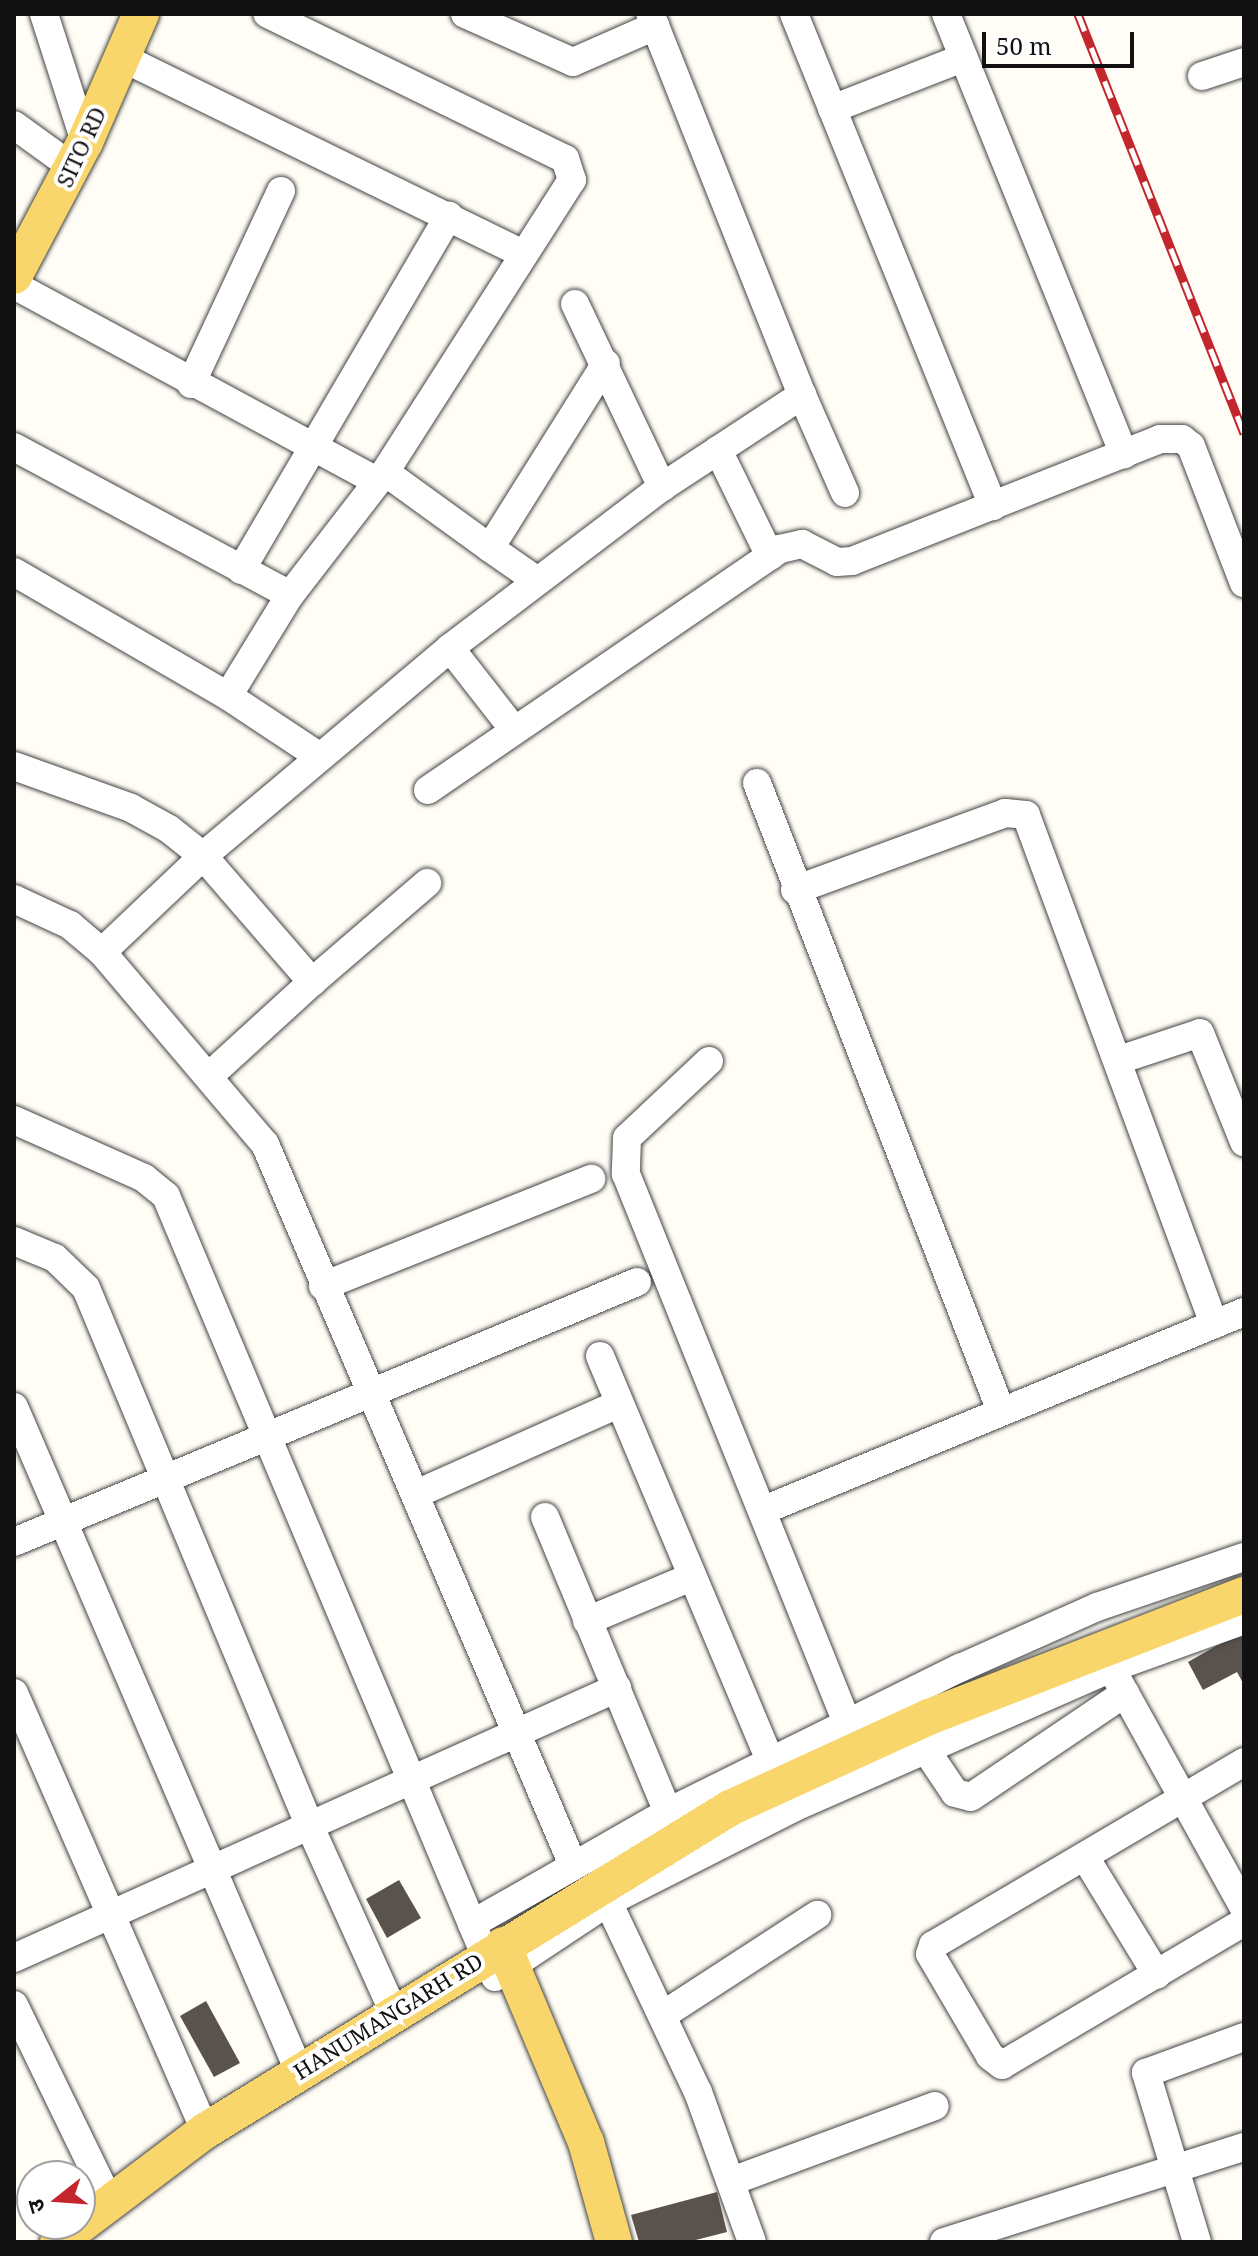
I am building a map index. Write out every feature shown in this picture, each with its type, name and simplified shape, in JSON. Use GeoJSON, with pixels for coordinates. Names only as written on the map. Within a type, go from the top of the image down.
{"type":"FeatureCollection","features":[{"type":"Feature","properties":{"kind":"main road","name":"SITO RD"},"geometry":{"type":"LineString","coordinates":[[14,276],[24,234],[79,155],[141,14]]}},
{"type":"Feature","properties":{"kind":"main road","name":"HANUMANGARH RD"},"geometry":{"type":"LineString","coordinates":[[96,2215],[109,2201],[205,2131],[730,1808],[929,1717],[1244,1595]]}},
{"type":"Feature","properties":{"kind":"main road"},"geometry":{"type":"LineString","coordinates":[[494,1953],[568,2148],[594,2242]]}},
{"type":"Feature","properties":{"kind":"main road"},"geometry":{"type":"LineString","coordinates":[[494,1953],[586,2142],[614,2242]]}},
{"type":"Feature","properties":{"kind":"street"},"geometry":{"type":"LineString","coordinates":[[44,14],[79,155]]}},
{"type":"Feature","properties":{"kind":"street"},"geometry":{"type":"LineString","coordinates":[[228,696],[290,595],[381,477],[572,180],[565,159],[268,14]]}},
{"type":"Feature","properties":{"kind":"street"},"geometry":{"type":"LineString","coordinates":[[465,14],[573,62],[653,20],[802,395],[845,493]]}},
{"type":"Feature","properties":{"kind":"street"},"geometry":{"type":"LineString","coordinates":[[794,14],[993,506]]}},
{"type":"Feature","properties":{"kind":"street"},"geometry":{"type":"LineString","coordinates":[[946,14],[1124,454]]}},
{"type":"Feature","properties":{"kind":"street"},"geometry":{"type":"LineString","coordinates":[[121,57],[523,254]]}},
{"type":"Feature","properties":{"kind":"street"},"geometry":{"type":"LineString","coordinates":[[832,109],[963,58]]}},
{"type":"Feature","properties":{"kind":"street"},"geometry":{"type":"LineString","coordinates":[[1202,76],[1244,62]]}},
{"type":"Feature","properties":{"kind":"street"},"geometry":{"type":"LineString","coordinates":[[14,125],[79,155]]}},
{"type":"Feature","properties":{"kind":"street"},"geometry":{"type":"LineString","coordinates":[[191,384],[281,191]]}},
{"type":"Feature","properties":{"kind":"street"},"geometry":{"type":"LineString","coordinates":[[241,570],[449,216]]}},
{"type":"Feature","properties":{"kind":"street"},"geometry":{"type":"LineString","coordinates":[[14,285],[314,450],[381,477],[536,580]]}},
{"type":"Feature","properties":{"kind":"street"},"geometry":{"type":"LineString","coordinates":[[575,304],[606,363],[662,487]]}},
{"type":"Feature","properties":{"kind":"street"},"geometry":{"type":"LineString","coordinates":[[490,548],[606,363]]}},
{"type":"Feature","properties":{"kind":"street"},"geometry":{"type":"LineString","coordinates":[[102,952],[203,856],[450,648],[662,487],[802,395]]}},
{"type":"Feature","properties":{"kind":"street"},"geometry":{"type":"LineString","coordinates":[[428,790],[770,556],[802,544],[837,562],[852,561],[1171,437],[1191,446],[1244,583]]}},
{"type":"Feature","properties":{"kind":"street"},"geometry":{"type":"LineString","coordinates":[[14,447],[290,595]]}},
{"type":"Feature","properties":{"kind":"street"},"geometry":{"type":"LineString","coordinates":[[718,450],[770,556]]}},
{"type":"Feature","properties":{"kind":"street"},"geometry":{"type":"LineString","coordinates":[[14,572],[228,696],[320,757]]}},
{"type":"Feature","properties":{"kind":"street"},"geometry":{"type":"LineString","coordinates":[[450,648],[514,730]]}},
{"type":"Feature","properties":{"kind":"street"},"geometry":{"type":"LineString","coordinates":[[14,766],[131,808],[203,856],[312,982]]}},
{"type":"Feature","properties":{"kind":"street"},"geometry":{"type":"LineString","coordinates":[[757,783],[795,890],[1001,1411]]}},
{"type":"Feature","properties":{"kind":"street"},"geometry":{"type":"LineString","coordinates":[[795,890],[1005,813],[1026,815],[1214,1324]]}},
{"type":"Feature","properties":{"kind":"street"},"geometry":{"type":"LineString","coordinates":[[210,1075],[427,883]]}},
{"type":"Feature","properties":{"kind":"street"},"geometry":{"type":"LineString","coordinates":[[14,899],[70,925],[102,952],[210,1075],[265,1144],[323,1286],[416,1494],[573,1865]]}},
{"type":"Feature","properties":{"kind":"street"},"geometry":{"type":"LineString","coordinates":[[1119,1060],[1200,1033],[1244,1142]]}},
{"type":"Feature","properties":{"kind":"street"},"geometry":{"type":"LineString","coordinates":[[709,1061],[627,1138],[623,1154],[848,1725]]}},
{"type":"Feature","properties":{"kind":"street"},"geometry":{"type":"LineString","coordinates":[[14,1120],[144,1178],[166,1196],[412,1782],[494,1953]]}},
{"type":"Feature","properties":{"kind":"street"},"geometry":{"type":"LineString","coordinates":[[323,1286],[591,1179]]}},
{"type":"Feature","properties":{"kind":"street"},"geometry":{"type":"LineString","coordinates":[[14,1241],[55,1258],[86,1288],[311,1829],[395,2015]]}},
{"type":"Feature","properties":{"kind":"street"},"geometry":{"type":"LineString","coordinates":[[14,1542],[163,1477],[269,1438],[637,1282]]}},
{"type":"Feature","properties":{"kind":"street"},"geometry":{"type":"LineString","coordinates":[[764,1510],[1244,1312]]}},
{"type":"Feature","properties":{"kind":"street"},"geometry":{"type":"LineString","coordinates":[[600,1356],[770,1761]]}},
{"type":"Feature","properties":{"kind":"street"},"geometry":{"type":"LineString","coordinates":[[416,1494],[618,1404]]}},
{"type":"Feature","properties":{"kind":"street"},"geometry":{"type":"LineString","coordinates":[[14,1407],[211,1873],[299,2071]]}},
{"type":"Feature","properties":{"kind":"street"},"geometry":{"type":"LineString","coordinates":[[545,1517],[668,1812]]}},
{"type":"Feature","properties":{"kind":"street"},"geometry":{"type":"LineString","coordinates":[[494,1953],[573,1865],[668,1812],[1097,1607],[1244,1557]]}},
{"type":"Feature","properties":{"kind":"street"},"geometry":{"type":"LineString","coordinates":[[587,1621],[691,1577]]}},
{"type":"Feature","properties":{"kind":"street"},"geometry":{"type":"LineString","coordinates":[[494,1953],[608,1902],[924,1747],[1111,1668],[1244,1620]]}},
{"type":"Feature","properties":{"kind":"street"},"geometry":{"type":"LineString","coordinates":[[1111,1668],[1244,1908]]}},
{"type":"Feature","properties":{"kind":"street"},"geometry":{"type":"LineString","coordinates":[[14,1958],[311,1829],[617,1688]]}},
{"type":"Feature","properties":{"kind":"street"},"geometry":{"type":"LineString","coordinates":[[14,1693],[108,1918],[205,2131]]}},
{"type":"Feature","properties":{"kind":"street"},"geometry":{"type":"LineString","coordinates":[[924,1747],[955,1793],[971,1797],[1125,1693]]}},
{"type":"Feature","properties":{"kind":"street"},"geometry":{"type":"LineString","coordinates":[[1244,1762],[933,1945],[933,1965],[1002,2065],[1244,1922]]}},
{"type":"Feature","properties":{"kind":"street"},"geometry":{"type":"LineString","coordinates":[[1085,1857],[1157,1975]]}},
{"type":"Feature","properties":{"kind":"street"},"geometry":{"type":"LineString","coordinates":[[608,1902],[663,2015],[732,2181],[752,2242]]}},
{"type":"Feature","properties":{"kind":"street"},"geometry":{"type":"LineString","coordinates":[[663,2015],[817,1915]]}},
{"type":"Feature","properties":{"kind":"street"},"geometry":{"type":"LineString","coordinates":[[14,2005],[109,2201]]}},
{"type":"Feature","properties":{"kind":"street"},"geometry":{"type":"LineString","coordinates":[[1197,2242],[1146,2073],[1244,2037]]}},
{"type":"Feature","properties":{"kind":"street"},"geometry":{"type":"LineString","coordinates":[[732,2181],[935,2106]]}},
{"type":"Feature","properties":{"kind":"street"},"geometry":{"type":"LineString","coordinates":[[944,2242],[983,2236],[1244,2147]]}},
{"type":"Feature","properties":{"kind":"building"},"geometry":{"type":"Polygon","coordinates":[[[1244,1630],[1244,1685],[1237,1672],[1203,1690],[1188,1662],[1244,1630]]]}},
{"type":"Feature","properties":{"kind":"building"},"geometry":{"type":"Polygon","coordinates":[[[399,1880],[421,1918],[387,1938],[366,1899],[399,1880]]]}},
{"type":"Feature","properties":{"kind":"building"},"geometry":{"type":"Polygon","coordinates":[[[206,2001],[240,2063],[214,2077],[180,2016],[206,2001]]]}},
{"type":"Feature","properties":{"kind":"building"},"geometry":{"type":"Polygon","coordinates":[[[717,2192],[727,2232],[688,2242],[639,2242],[631,2215],[717,2192]]]}},
{"type":"Feature","properties":{"kind":"railway"},"geometry":{"type":"LineString","coordinates":[[1078,14],[1244,433]]}}]}
